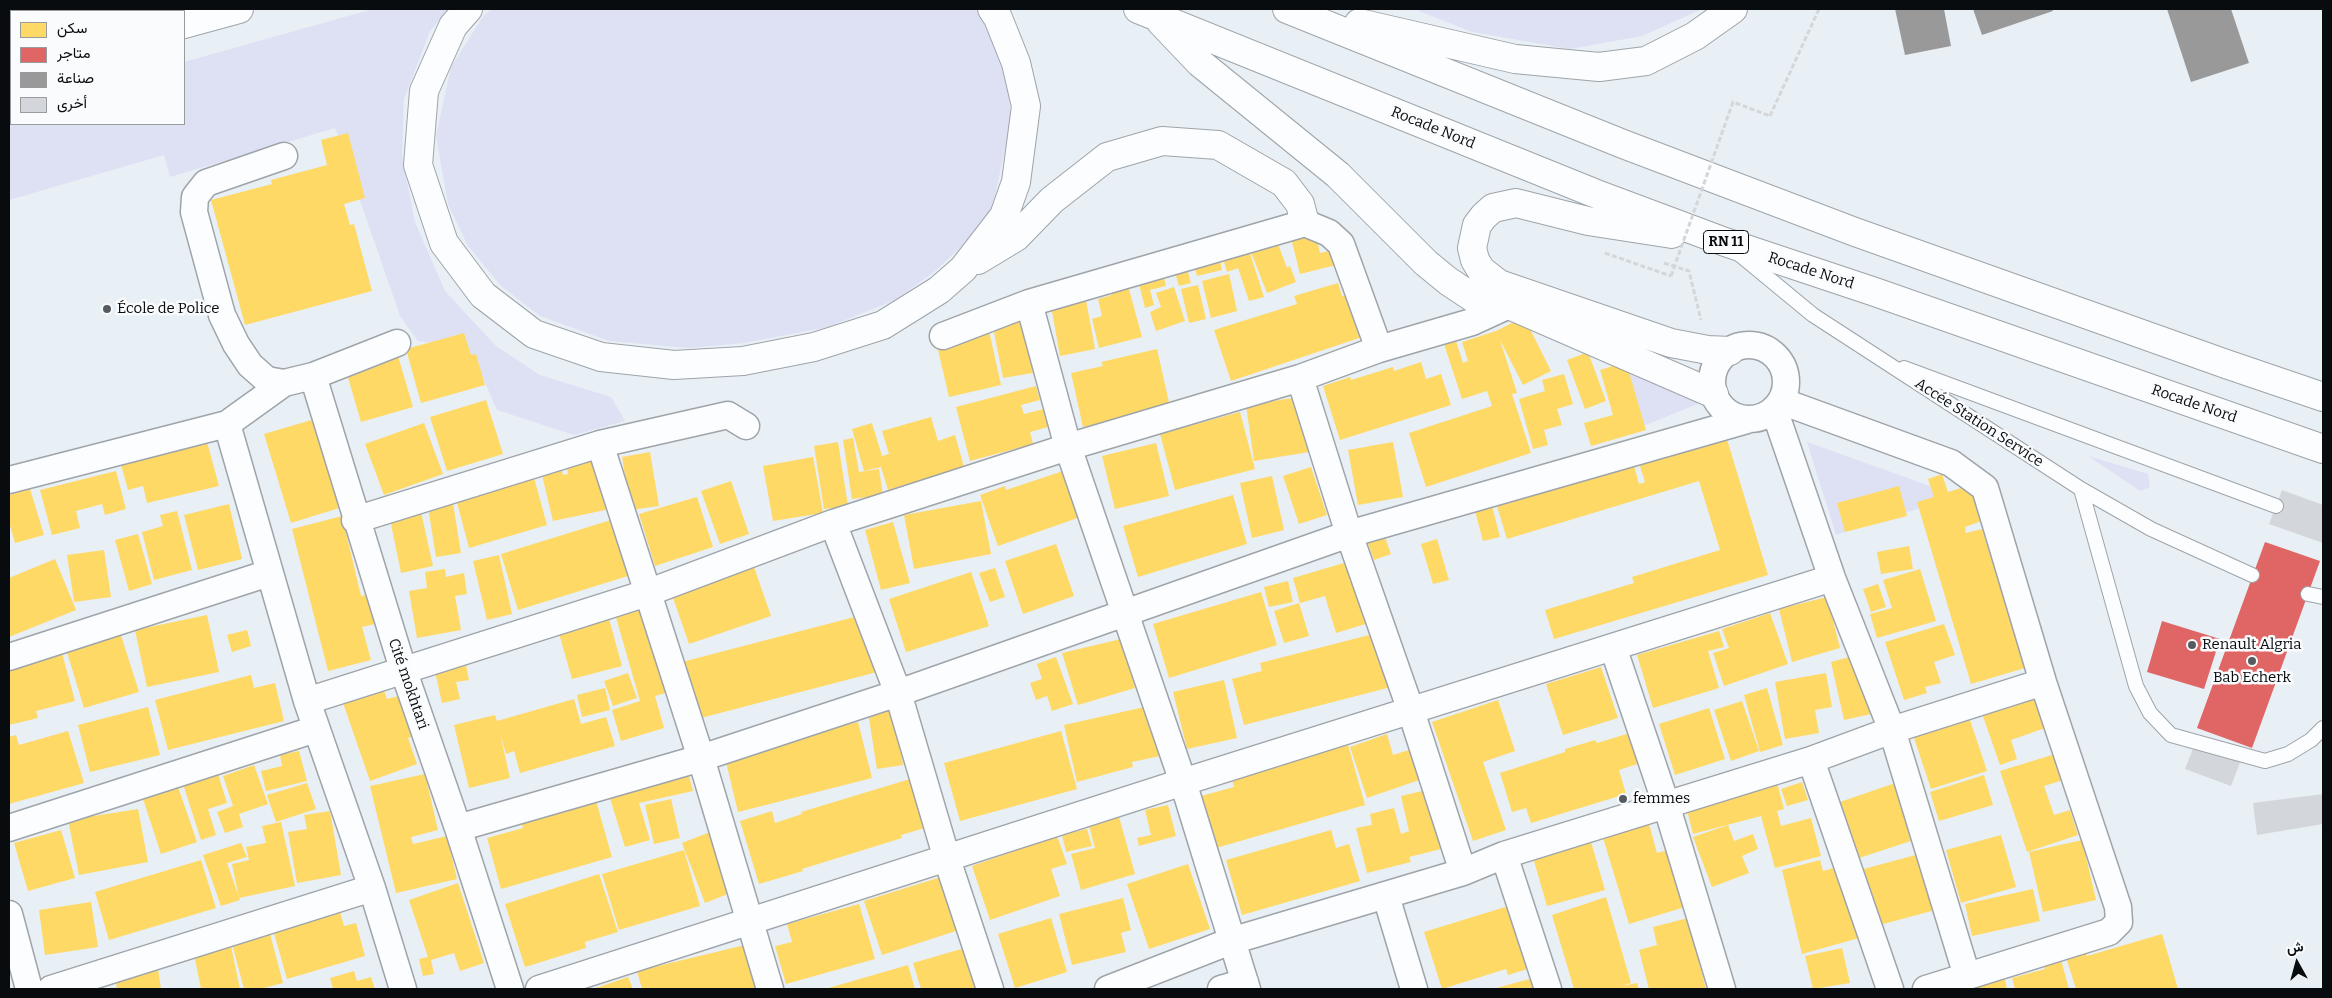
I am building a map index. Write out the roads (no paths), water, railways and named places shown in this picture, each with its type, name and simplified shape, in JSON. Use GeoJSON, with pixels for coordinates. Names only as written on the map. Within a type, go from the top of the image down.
{"type":"FeatureCollection","features":[{"type":"Feature","properties":{"kind":"highway"},"geometry":{"type":"LineString","coordinates":[[185,24],[239,9]]}},
{"type":"Feature","properties":{"kind":"highway"},"geometry":{"type":"LineString","coordinates":[[468,9],[453,26],[424,90],[418,165],[444,243],[483,295],[534,334],[601,358],[674,365],[743,362],[814,347],[882,325],[939,290],[964,269],[1016,238],[1052,200],[1107,157],[1162,141],[1218,145],[1284,183],[1300,204],[1305,223]]}},
{"type":"Feature","properties":{"kind":"highway"},"geometry":{"type":"LineString","coordinates":[[964,269],[1004,216],[1016,182],[1026,106],[1016,64],[998,18],[992,9]]}},
{"type":"Feature","properties":{"kind":"highway"},"geometry":{"type":"LineString","coordinates":[[1288,9],[1623,144],[1855,232],[2323,397]]}},
{"type":"Feature","properties":{"kind":"highway"},"geometry":{"type":"LineString","coordinates":[[1297,9],[1515,59],[1599,67],[1646,60],[1695,36],[1733,9]]}},
{"type":"Feature","properties":{"kind":"highway"},"geometry":{"type":"LineString","coordinates":[[1146,12],[1200,63],[1338,175],[1441,275],[1476,299],[1509,305],[1714,394]]}},
{"type":"Feature","properties":{"kind":"highway","name":"Rocade Nord"},"geometry":{"type":"LineString","coordinates":[[1146,12],[1585,189],[1725,242],[1884,295],[2323,449]]}},
{"type":"Feature","properties":{"kind":"highway"},"geometry":{"type":"LineString","coordinates":[[1719,350],[1671,342],[1499,284],[1481,270],[1475,260],[1473,236],[1477,225],[1493,208],[1516,203],[1588,221],[1725,242]]}},
{"type":"Feature","properties":{"kind":"street"},"geometry":{"type":"LineString","coordinates":[[284,156],[206,183],[195,197],[194,212],[222,315],[236,344],[250,365],[267,380],[284,383]]}},
{"type":"Feature","properties":{"kind":"street"},"geometry":{"type":"LineString","coordinates":[[943,336],[1029,303],[1305,223],[1329,233],[1341,244],[1379,349]]}},
{"type":"Feature","properties":{"kind":"street"},"geometry":{"type":"LineString","coordinates":[[1029,303],[1068,447],[1183,782],[1231,941],[1238,987]]}},
{"type":"Feature","properties":{"kind":"street"},"geometry":{"type":"LineString","coordinates":[[307,702],[402,669],[647,593],[833,523],[1068,447],[1300,378],[1379,349],[1472,322],[1509,305]]}},
{"type":"Feature","properties":{"kind":"street"},"geometry":{"type":"LineString","coordinates":[[9,480],[227,424],[284,383],[312,376],[397,343]]}},
{"type":"Feature","properties":{"kind":"street"},"geometry":{"type":"LineString","coordinates":[[458,828],[701,758],[898,693],[1349,534],[1758,418],[1778,405],[1786,390],[1786,377],[1782,365],[1775,356],[1765,349],[1753,346],[1719,350],[1720,359],[1714,370],[1712,382],[1714,394],[1728,412],[1746,420]]}},
{"type":"Feature","properties":{"kind":"street","name":"Cité mokhtari"},"geometry":{"type":"LineString","coordinates":[[312,376],[402,669],[458,828],[510,989]]}},
{"type":"Feature","properties":{"kind":"street"},"geometry":{"type":"LineString","coordinates":[[1300,378],[1349,534],[1463,872]]}},
{"type":"Feature","properties":{"kind":"street"},"geometry":{"type":"LineString","coordinates":[[1778,405],[1832,578],[1892,730],[1968,976]]}},
{"type":"Feature","properties":{"kind":"street"},"geometry":{"type":"LineString","coordinates":[[1778,405],[1951,463],[1986,488],[2043,682],[2118,907],[2119,922],[2109,932],[1926,989]]}},
{"type":"Feature","properties":{"kind":"street"},"geometry":{"type":"LineString","coordinates":[[355,520],[600,444],[728,415],[746,426]]}},
{"type":"Feature","properties":{"kind":"street"},"geometry":{"type":"LineString","coordinates":[[227,424],[307,702],[372,888],[403,989]]}},
{"type":"Feature","properties":{"kind":"street"},"geometry":{"type":"LineString","coordinates":[[600,444],[701,758],[770,989]]}},
{"type":"Feature","properties":{"kind":"street"},"geometry":{"type":"LineString","coordinates":[[833,523],[898,693],[947,859],[990,989]]}},
{"type":"Feature","properties":{"kind":"street"},"geometry":{"type":"LineString","coordinates":[[9,657],[269,573]]}},
{"type":"Feature","properties":{"kind":"street"},"geometry":{"type":"LineString","coordinates":[[539,989],[1183,782],[1832,578]]}},
{"type":"Feature","properties":{"kind":"street"},"geometry":{"type":"LineString","coordinates":[[1613,647],[1666,804],[1722,989]]}},
{"type":"Feature","properties":{"kind":"street"},"geometry":{"type":"LineString","coordinates":[[1108,989],[1231,941],[1463,872],[1504,855],[1811,760],[1892,730],[2043,682]]}},
{"type":"Feature","properties":{"kind":"street"},"geometry":{"type":"LineString","coordinates":[[9,828],[316,729]]}},
{"type":"Feature","properties":{"kind":"street"},"geometry":{"type":"LineString","coordinates":[[1811,760],[1890,989]]}},
{"type":"Feature","properties":{"kind":"street"},"geometry":{"type":"LineString","coordinates":[[1504,855],[1548,989]]}},
{"type":"Feature","properties":{"kind":"street"},"geometry":{"type":"LineString","coordinates":[[51,989],[372,888]]}},
{"type":"Feature","properties":{"kind":"street"},"geometry":{"type":"LineString","coordinates":[[1386,896],[1414,989]]}},
{"type":"Feature","properties":{"kind":"street"},"geometry":{"type":"LineString","coordinates":[[9,914],[29,989]]}},
{"type":"Feature","properties":{"kind":"lane","name":"Accée Station Service"},"geometry":{"type":"LineString","coordinates":[[1725,242],[1813,315],[2081,489],[2151,529],[2252,574]]}},
{"type":"Feature","properties":{"kind":"lane"},"geometry":{"type":"LineString","coordinates":[[1878,358],[2276,506]]}},
{"type":"Feature","properties":{"kind":"lane"},"geometry":{"type":"LineString","coordinates":[[2081,489],[2136,686],[2150,713],[2171,735],[2265,761],[2288,754],[2311,740],[2323,728]]}},
{"type":"Feature","properties":{"kind":"lane"},"geometry":{"type":"LineString","coordinates":[[2308,594],[2323,597]]}},
{"type":"Feature","properties":{"kind":"place","name":"École de Police"},"geometry":{"type":"Point","coordinates":[107,309]}},
{"type":"Feature","properties":{"kind":"place","name":"Renault Algria"},"geometry":{"type":"Point","coordinates":[2192,645]}},
{"type":"Feature","properties":{"kind":"place","name":"Bab Echerk"},"geometry":{"type":"Point","coordinates":[2252,661]}},
{"type":"Feature","properties":{"kind":"place","name":"femmes"},"geometry":{"type":"Point","coordinates":[1623,799]}}]}
